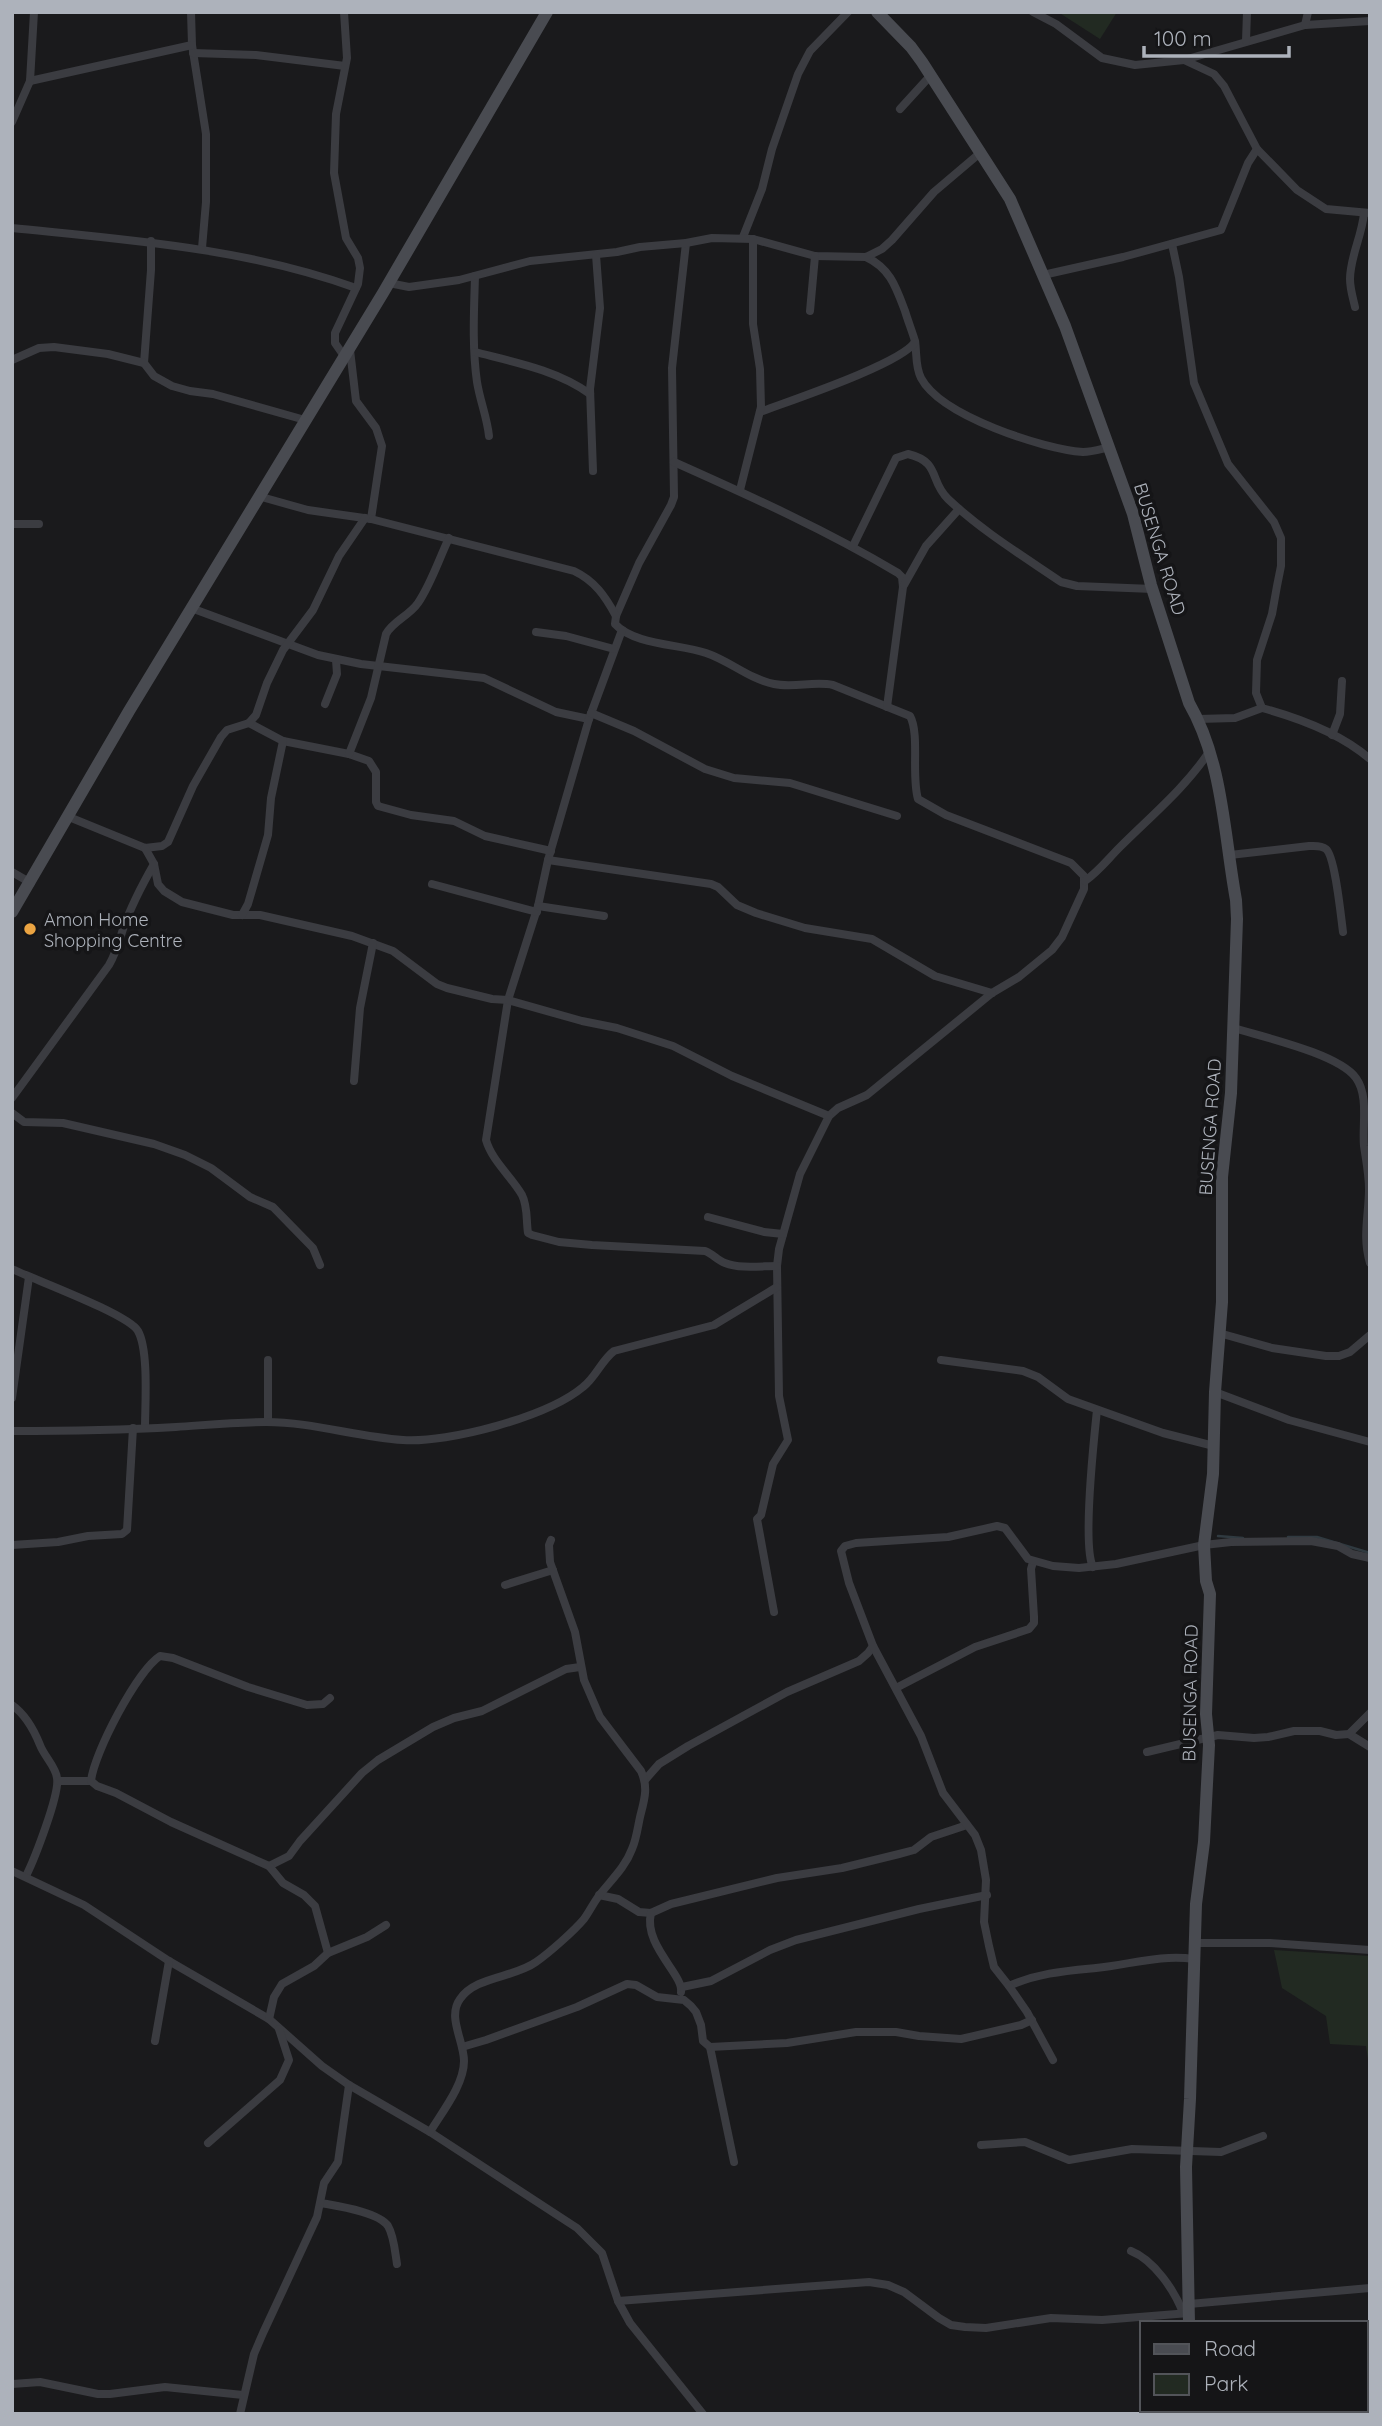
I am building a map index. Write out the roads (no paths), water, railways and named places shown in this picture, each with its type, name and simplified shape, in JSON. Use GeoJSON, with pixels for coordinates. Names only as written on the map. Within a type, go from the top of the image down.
{"type":"FeatureCollection","features":[{"type":"Feature","properties":{"kind":"street"},"geometry":{"type":"LineString","coordinates":[[12,122],[30,81],[34,12]]}},
{"type":"Feature","properties":{"kind":"street"},"geometry":{"type":"LineString","coordinates":[[191,12],[192,49],[206,134],[206,202],[202,248]]}},
{"type":"Feature","properties":{"kind":"street"},"geometry":{"type":"LineString","coordinates":[[69,817],[145,848],[162,846],[168,842],[193,786],[221,737],[227,730],[248,723],[256,715],[267,683],[286,645],[313,610],[339,556],[368,519],[382,446],[376,428],[356,401],[347,351],[335,343],[335,333],[356,288],[360,268],[358,258],[346,238],[334,173],[336,114],[347,44],[344,12]]}},
{"type":"Feature","properties":{"kind":"street"},"geometry":{"type":"LineString","coordinates":[[12,912],[258,496],[389,283],[547,12]]}},
{"type":"Feature","properties":{"kind":"street"},"geometry":{"type":"LineString","coordinates":[[743,237],[762,190],[772,149],[798,74],[810,51],[848,12]]}},
{"type":"Feature","properties":{"kind":"street","name":"BUSENGA ROAD"},"geometry":{"type":"LineString","coordinates":[[877,12],[911,47],[1010,199],[1043,275],[1082,369],[1133,514],[1188,703],[1198,719],[1209,752],[1230,855],[1237,919],[1234,1028],[1231,1093],[1222,1177],[1222,1302],[1214,1446],[1204,1545],[1206,1581],[1210,1594],[1206,1714],[1208,1739],[1204,1842],[1196,1904],[1187,2150],[1187,2313]]}},
{"type":"Feature","properties":{"kind":"street"},"geometry":{"type":"LineString","coordinates":[[1033,12],[1056,24],[1102,58],[1135,65],[1184,60],[1305,25],[1370,21]]}},
{"type":"Feature","properties":{"kind":"street"},"geometry":{"type":"LineString","coordinates":[[1246,41],[1247,12]]}},
{"type":"Feature","properties":{"kind":"street"},"geometry":{"type":"LineString","coordinates":[[1305,25],[1308,12]]}},
{"type":"Feature","properties":{"kind":"street"},"geometry":{"type":"LineString","coordinates":[[30,81],[192,49],[345,66]]}},
{"type":"Feature","properties":{"kind":"street"},"geometry":{"type":"LineString","coordinates":[[1184,60],[1213,74],[1224,86],[1257,149],[1309,200],[1326,209],[1367,213],[1354,254],[1350,278],[1355,307]]}},
{"type":"Feature","properties":{"kind":"street"},"geometry":{"type":"LineString","coordinates":[[900,109],[930,75]]}},
{"type":"Feature","properties":{"kind":"street"},"geometry":{"type":"LineString","coordinates":[[1043,275],[1220,230],[1248,163],[1257,149]]}},
{"type":"Feature","properties":{"kind":"street"},"geometry":{"type":"LineString","coordinates":[[866,257],[892,240],[934,192],[980,153]]}},
{"type":"Feature","properties":{"kind":"street"},"geometry":{"type":"LineString","coordinates":[[12,228],[202,248],[243,256],[356,288]]}},
{"type":"Feature","properties":{"kind":"street"},"geometry":{"type":"LineString","coordinates":[[389,283],[409,287],[475,276],[530,261],[596,255],[701,239],[743,237],[815,256],[866,257],[878,262],[891,275],[915,342],[916,361],[923,382],[932,392],[957,409],[1001,431],[1043,444],[1081,452],[1110,447]]}},
{"type":"Feature","properties":{"kind":"street"},"geometry":{"type":"LineString","coordinates":[[740,490],[760,412],[760,369],[753,324],[753,239]]}},
{"type":"Feature","properties":{"kind":"street"},"geometry":{"type":"LineString","coordinates":[[144,363],[151,242]]}},
{"type":"Feature","properties":{"kind":"street"},"geometry":{"type":"LineString","coordinates":[[686,243],[672,368],[674,497],[639,563],[616,615],[615,624],[622,630],[653,641],[706,653],[764,681],[789,686],[833,685],[910,716],[914,722],[917,794],[922,802],[946,815],[1071,863],[1084,876],[1085,881],[1079,904],[1052,950],[1019,977],[992,993],[867,1095],[838,1108],[829,1116],[800,1174],[777,1266],[779,1396],[788,1440],[776,1455],[761,1515],[757,1519],[774,1612]]}},
{"type":"Feature","properties":{"kind":"street"},"geometry":{"type":"LineString","coordinates":[[1172,244],[1197,392],[1228,464],[1274,522],[1281,538],[1281,566],[1257,660],[1256,693],[1262,708]]}},
{"type":"Feature","properties":{"kind":"street"},"geometry":{"type":"LineString","coordinates":[[593,471],[590,394],[599,315],[596,255]]}},
{"type":"Feature","properties":{"kind":"street"},"geometry":{"type":"LineString","coordinates":[[810,311],[815,256]]}},
{"type":"Feature","properties":{"kind":"street"},"geometry":{"type":"LineString","coordinates":[[475,276],[473,333],[476,378],[489,436]]}},
{"type":"Feature","properties":{"kind":"street"},"geometry":{"type":"LineString","coordinates":[[760,412],[883,364],[912,348],[915,342]]}},
{"type":"Feature","properties":{"kind":"street"},"geometry":{"type":"LineString","coordinates":[[12,360],[39,348],[108,354],[144,363],[154,376],[172,386],[214,394],[305,420]]}},
{"type":"Feature","properties":{"kind":"street"},"geometry":{"type":"LineString","coordinates":[[475,352],[532,367],[577,384],[590,394]]}},
{"type":"Feature","properties":{"kind":"street"},"geometry":{"type":"LineString","coordinates":[[853,546],[896,458],[903,454],[914,455],[925,461],[936,473],[938,488],[959,509],[1061,582],[1077,586],[1153,589]]}},
{"type":"Feature","properties":{"kind":"street"},"geometry":{"type":"LineString","coordinates":[[674,462],[740,490],[853,546],[902,577],[903,587],[887,707]]}},
{"type":"Feature","properties":{"kind":"street"},"geometry":{"type":"LineString","coordinates":[[258,496],[308,510],[368,519],[449,538],[575,571],[598,588],[616,615]]}},
{"type":"Feature","properties":{"kind":"street"},"geometry":{"type":"LineString","coordinates":[[903,587],[926,546],[959,509]]}},
{"type":"Feature","properties":{"kind":"street"},"geometry":{"type":"LineString","coordinates":[[12,524],[40,524]]}},
{"type":"Feature","properties":{"kind":"street"},"geometry":{"type":"LineString","coordinates":[[349,754],[371,698],[388,631],[418,603],[449,538]]}},
{"type":"Feature","properties":{"kind":"street"},"geometry":{"type":"LineString","coordinates":[[191,608],[286,645],[336,660],[484,678],[556,712],[590,716],[634,731],[705,769],[734,778],[790,783],[897,816]]}},
{"type":"Feature","properties":{"kind":"street"},"geometry":{"type":"LineString","coordinates":[[622,630],[590,716],[549,855],[537,909],[508,1000],[486,1140],[489,1150],[521,1195],[527,1212],[528,1233],[559,1242],[705,1251],[724,1263],[777,1266]]}},
{"type":"Feature","properties":{"kind":"street"},"geometry":{"type":"LineString","coordinates":[[536,632],[566,636],[614,649]]}},
{"type":"Feature","properties":{"kind":"street"},"geometry":{"type":"LineString","coordinates":[[325,704],[337,674],[336,660]]}},
{"type":"Feature","properties":{"kind":"street"},"geometry":{"type":"LineString","coordinates":[[1332,735],[1340,714],[1342,681]]}},
{"type":"Feature","properties":{"kind":"street"},"geometry":{"type":"LineString","coordinates":[[1198,719],[1235,718],[1262,708],[1292,717],[1332,735],[1370,759]]}},
{"type":"Feature","properties":{"kind":"street"},"geometry":{"type":"LineString","coordinates":[[248,723],[284,741],[349,754],[369,761],[376,772],[378,806],[411,815],[454,821],[485,836],[549,855],[711,884],[737,905],[756,913],[805,928],[872,939],[935,976],[992,993]]}},
{"type":"Feature","properties":{"kind":"street"},"geometry":{"type":"LineString","coordinates":[[242,915],[248,904],[266,844],[271,798],[284,741]]}},
{"type":"Feature","properties":{"kind":"street"},"geometry":{"type":"LineString","coordinates":[[1085,881],[1102,868],[1117,849],[1198,770],[1209,752]]}},
{"type":"Feature","properties":{"kind":"street"},"geometry":{"type":"LineString","coordinates":[[1230,855],[1322,846],[1333,862],[1343,932]]}},
{"type":"Feature","properties":{"kind":"street"},"geometry":{"type":"LineString","coordinates":[[145,848],[155,864],[158,884],[182,902],[233,915],[260,915],[352,936],[393,951],[447,988],[492,999],[508,1000],[617,1028],[673,1046],[742,1080],[829,1116]]}},
{"type":"Feature","properties":{"kind":"street"},"geometry":{"type":"LineString","coordinates":[[12,1098],[109,965],[117,951],[140,889],[155,864]]}},
{"type":"Feature","properties":{"kind":"street"},"geometry":{"type":"LineString","coordinates":[[12,872],[31,883]]}},
{"type":"Feature","properties":{"kind":"street"},"geometry":{"type":"LineString","coordinates":[[432,884],[537,909],[604,916]]}},
{"type":"Feature","properties":{"kind":"street"},"geometry":{"type":"LineString","coordinates":[[354,1081],[362,1000],[373,943]]}},
{"type":"Feature","properties":{"kind":"street"},"geometry":{"type":"LineString","coordinates":[[1234,1028],[1310,1050],[1349,1070],[1361,1086],[1369,1190],[1365,1238],[1370,1263]]}},
{"type":"Feature","properties":{"kind":"street"},"geometry":{"type":"LineString","coordinates":[[12,1113],[24,1122],[63,1123],[154,1144],[186,1155],[211,1168],[250,1197],[273,1207],[313,1248],[320,1265]]}},
{"type":"Feature","properties":{"kind":"street"},"geometry":{"type":"LineString","coordinates":[[708,1217],[764,1232],[783,1234]]}},
{"type":"Feature","properties":{"kind":"street"},"geometry":{"type":"LineString","coordinates":[[12,1269],[119,1317],[137,1328],[142,1340],[145,1366],[145,1428]]}},
{"type":"Feature","properties":{"kind":"street"},"geometry":{"type":"LineString","coordinates":[[12,1398],[29,1277]]}},
{"type":"Feature","properties":{"kind":"street"},"geometry":{"type":"LineString","coordinates":[[12,1431],[268,1422],[307,1425],[370,1436],[425,1440],[441,1438],[540,1413],[583,1388],[602,1361],[618,1348],[714,1325],[777,1287]]}},
{"type":"Feature","properties":{"kind":"street"},"geometry":{"type":"LineString","coordinates":[[1219,1333],[1272,1348],[1326,1356],[1339,1356],[1350,1352],[1370,1335]]}},
{"type":"Feature","properties":{"kind":"street"},"geometry":{"type":"LineString","coordinates":[[268,1360],[268,1422]]}},
{"type":"Feature","properties":{"kind":"street"},"geometry":{"type":"LineString","coordinates":[[941,1360],[1023,1371],[1038,1377],[1068,1399],[1163,1433],[1214,1446]]}},
{"type":"Feature","properties":{"kind":"street"},"geometry":{"type":"LineString","coordinates":[[1215,1392],[1289,1420],[1370,1442]]}},
{"type":"Feature","properties":{"kind":"street"},"geometry":{"type":"LineString","coordinates":[[1093,1567],[1089,1559],[1097,1410]]}},
{"type":"Feature","properties":{"kind":"street"},"geometry":{"type":"LineString","coordinates":[[12,1545],[122,1534],[127,1530],[133,1428]]}},
{"type":"Feature","properties":{"kind":"street"},"geometry":{"type":"LineString","coordinates":[[1053,2060],[1031,2020],[994,1967],[984,1922],[986,1895],[983,1857],[975,1835],[943,1793],[921,1736],[873,1646],[841,1557],[845,1546],[918,1537],[948,1537],[997,1526],[1005,1528],[1023,1554],[1033,1562],[1067,1568],[1116,1564],[1204,1545],[1231,1542],[1323,1542],[1370,1558]]}},
{"type":"Feature","properties":{"kind":"street"},"geometry":{"type":"LineString","coordinates":[[430,2132],[460,2080],[463,2069],[456,2017],[456,2005],[462,1995],[475,1987],[521,1971],[535,1963],[582,1921],[633,1848],[644,1801],[645,1780],[642,1771],[600,1717],[580,1667],[575,1632],[548,1552],[551,1540]]}},
{"type":"Feature","properties":{"kind":"street"},"geometry":{"type":"LineString","coordinates":[[896,1688],[975,1647],[1029,1629],[1034,1623],[1031,1569],[1033,1562]]}},
{"type":"Feature","properties":{"kind":"street"},"geometry":{"type":"LineString","coordinates":[[505,1585],[553,1570]]}},
{"type":"Feature","properties":{"kind":"street"},"geometry":{"type":"LineString","coordinates":[[645,1780],[659,1764],[688,1746],[787,1692],[859,1661],[873,1646]]}},
{"type":"Feature","properties":{"kind":"street"},"geometry":{"type":"LineString","coordinates":[[91,1781],[108,1732],[148,1665],[160,1656],[185,1662],[248,1687],[307,1705],[323,1704],[330,1698]]}},
{"type":"Feature","properties":{"kind":"street"},"geometry":{"type":"LineString","coordinates":[[269,1866],[289,1856],[362,1773],[378,1760],[433,1727],[482,1711],[566,1669],[580,1667]]}},
{"type":"Feature","properties":{"kind":"street"},"geometry":{"type":"LineString","coordinates":[[12,1705],[36,1733],[58,1781],[37,1854],[26,1877]]}},
{"type":"Feature","properties":{"kind":"street"},"geometry":{"type":"LineString","coordinates":[[1349,1734],[1370,1713]]}},
{"type":"Feature","properties":{"kind":"street"},"geometry":{"type":"LineString","coordinates":[[1147,1752],[1218,1735],[1268,1737],[1294,1731],[1349,1734],[1370,1747]]}},
{"type":"Feature","properties":{"kind":"street"},"geometry":{"type":"LineString","coordinates":[[58,1781],[91,1781],[171,1822],[269,1866],[284,1883],[304,1895],[315,1906],[328,1953]]}},
{"type":"Feature","properties":{"kind":"street"},"geometry":{"type":"LineString","coordinates":[[599,1895],[618,1899],[639,1912],[651,1913],[671,1904],[777,1878],[842,1868],[914,1850],[931,1837],[967,1825]]}},
{"type":"Feature","properties":{"kind":"street"},"geometry":{"type":"LineString","coordinates":[[12,1871],[84,1905],[169,1961],[269,2019],[349,2085],[430,2132],[552,2210],[602,2253],[618,2301],[630,2323],[703,2414]]}},
{"type":"Feature","properties":{"kind":"street"},"geometry":{"type":"LineString","coordinates":[[682,1987],[711,1981],[742,1963],[796,1940],[986,1895]]}},
{"type":"Feature","properties":{"kind":"street"},"geometry":{"type":"LineString","coordinates":[[651,1913],[652,1931],[659,1952],[682,1987],[681,1993],[674,1998]]}},
{"type":"Feature","properties":{"kind":"street"},"geometry":{"type":"LineString","coordinates":[[269,2019],[274,1997],[282,1984],[314,1966],[328,1953],[367,1937],[386,1924]]}},
{"type":"Feature","properties":{"kind":"street"},"geometry":{"type":"LineString","coordinates":[[1196,1943],[1270,1942],[1370,1950]]}},
{"type":"Feature","properties":{"kind":"street"},"geometry":{"type":"LineString","coordinates":[[1009,1986],[1030,1978],[1077,1968],[1096,1968],[1176,1956],[1194,1959]]}},
{"type":"Feature","properties":{"kind":"street"},"geometry":{"type":"LineString","coordinates":[[155,2040],[169,1961]]}},
{"type":"Feature","properties":{"kind":"street"},"geometry":{"type":"LineString","coordinates":[[462,2047],[577,2007],[627,1984],[636,1985],[657,1997],[684,2000],[696,2012],[703,2041],[710,2047],[734,2162]]}},
{"type":"Feature","properties":{"kind":"street"},"geometry":{"type":"LineString","coordinates":[[710,2047],[787,2043],[822,2036],[869,2032],[961,2039],[1021,2025],[1031,2020]]}},
{"type":"Feature","properties":{"kind":"street"},"geometry":{"type":"LineString","coordinates":[[208,2143],[281,2080],[289,2060],[278,2026]]}},
{"type":"Feature","properties":{"kind":"street"},"geometry":{"type":"LineString","coordinates":[[240,2414],[243,2395],[263,2333],[304,2248],[321,2203],[324,2183],[338,2162],[349,2085]]}},
{"type":"Feature","properties":{"kind":"street"},"geometry":{"type":"LineString","coordinates":[[981,2145],[1025,2142],[1069,2160],[1132,2149],[1221,2152],[1263,2136]]}},
{"type":"Feature","properties":{"kind":"street"},"geometry":{"type":"LineString","coordinates":[[321,2203],[357,2211],[386,2223],[397,2264]]}},
{"type":"Feature","properties":{"kind":"street"},"geometry":{"type":"LineString","coordinates":[[1131,2251],[1141,2255],[1153,2266],[1168,2287],[1176,2293],[1187,2313]]}},
{"type":"Feature","properties":{"kind":"street"},"geometry":{"type":"LineString","coordinates":[[618,2301],[869,2282],[888,2285],[904,2292],[951,2325],[986,2328],[1051,2318],[1129,2319],[1187,2313],[1370,2288]]}},
{"type":"Feature","properties":{"kind":"street"},"geometry":{"type":"LineString","coordinates":[[12,2384],[40,2382],[98,2394],[164,2387],[243,2395]]}},
{"type":"Feature","properties":{"kind":"waterway"},"geometry":{"type":"LineString","coordinates":[[1218,1536],[1243,1538]]}},
{"type":"Feature","properties":{"kind":"waterway"},"geometry":{"type":"LineString","coordinates":[[1288,1537],[1317,1537],[1370,1553]]}},
{"type":"Feature","properties":{"kind":"place","name":"Amon Home Shopping Centre"},"geometry":{"type":"Point","coordinates":[30,929]}}]}
